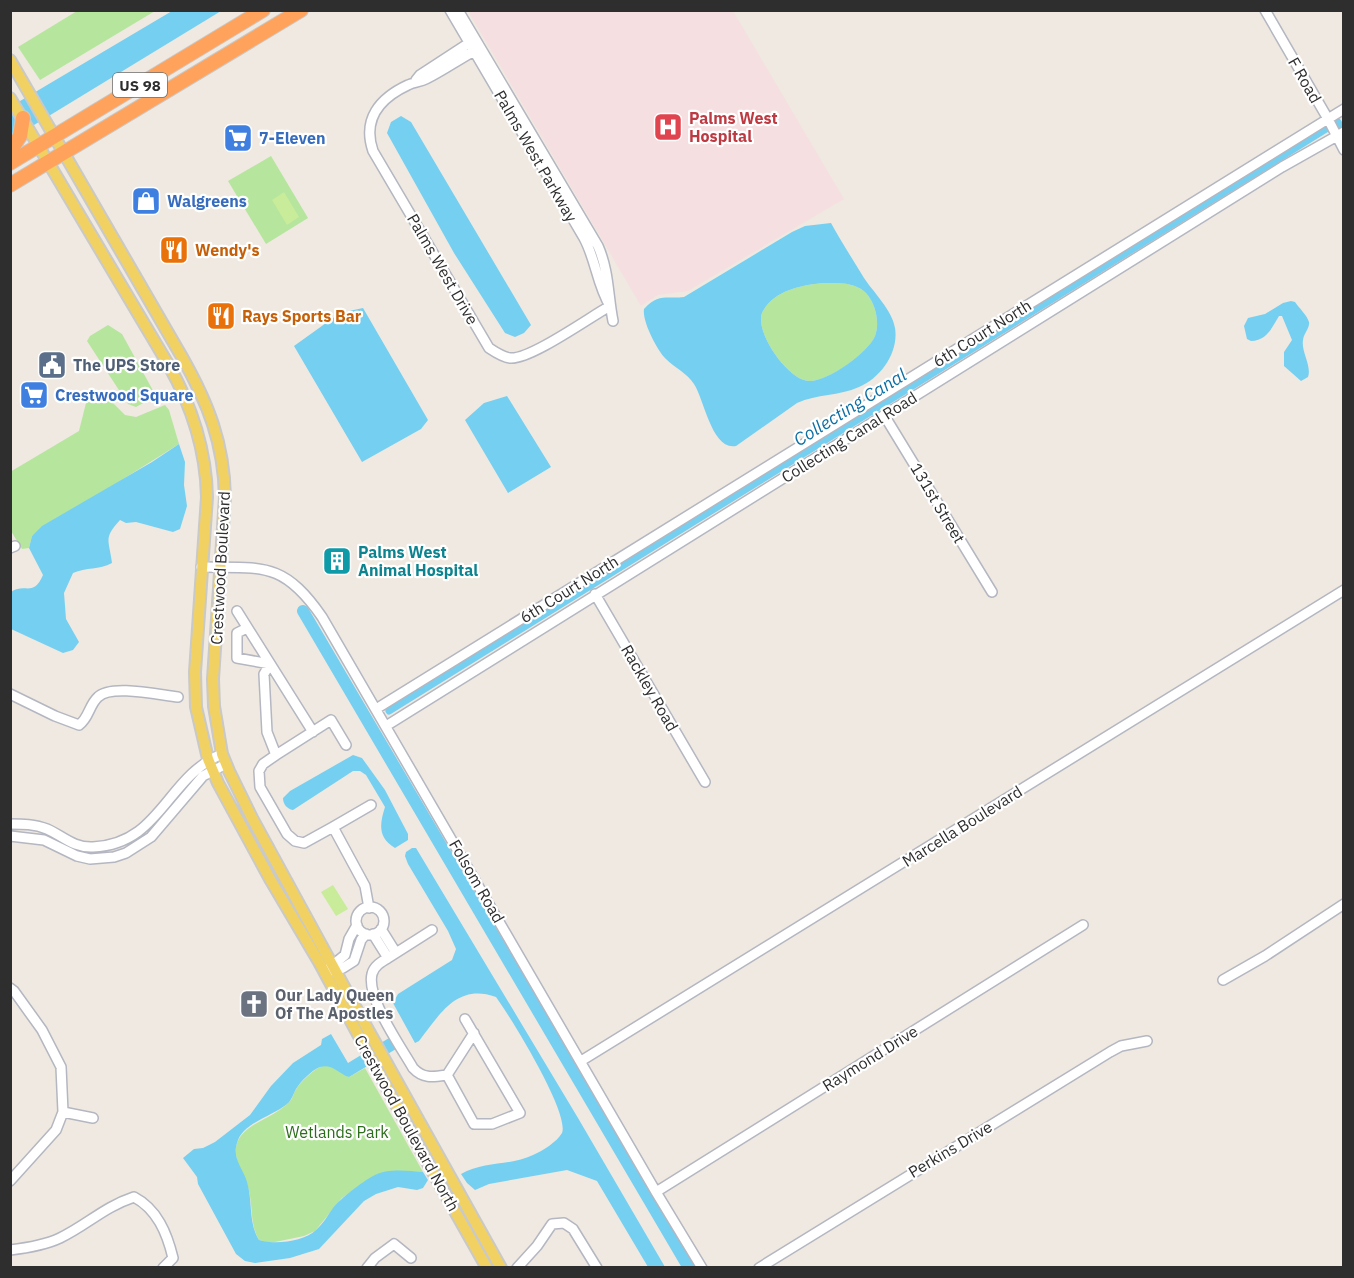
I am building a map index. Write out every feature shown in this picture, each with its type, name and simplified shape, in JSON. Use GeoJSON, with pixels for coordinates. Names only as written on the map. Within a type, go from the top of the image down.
{"type":"FeatureCollection","features":[{"type":"Feature","properties":{"kind":"highway","name":"US 98"},"geometry":{"type":"LineString","coordinates":[[10,163],[263,10]]}},
{"type":"Feature","properties":{"kind":"highway","name":"US 98"},"geometry":{"type":"LineString","coordinates":[[10,185],[302,10]]}},
{"type":"Feature","properties":{"kind":"highway"},"geometry":{"type":"LineString","coordinates":[[10,151],[26,134],[23,118]]}},
{"type":"Feature","properties":{"kind":"main road","name":"Crestwood Boulevard"},"geometry":{"type":"LineString","coordinates":[[10,60],[65,152],[207,404],[216,429],[225,476],[213,678],[214,706],[222,754],[252,818],[330,969],[347,992]]}},
{"type":"Feature","properties":{"kind":"main road"},"geometry":{"type":"LineString","coordinates":[[10,98],[23,118]]}},
{"type":"Feature","properties":{"kind":"main road","name":"Crestwood Boulevard"},"geometry":{"type":"LineString","coordinates":[[26,134],[40,145],[50,161],[168,364],[189,405],[197,429],[206,477],[207,497],[195,672],[196,707],[208,759],[213,770],[234,814],[291,915]]}},
{"type":"Feature","properties":{"kind":"main road","name":"Crestwood Boulevard North"},"geometry":{"type":"LineString","coordinates":[[291,915],[330,969],[368,1043],[501,1268]]}},
{"type":"Feature","properties":{"kind":"main road","name":"Crestwood Boulevard North"},"geometry":{"type":"LineString","coordinates":[[347,992],[368,1043]]}},
{"type":"Feature","properties":{"kind":"main road","name":"Crestwood Boulevard North"},"geometry":{"type":"LineString","coordinates":[[380,1063],[487,1268]]}},
{"type":"Feature","properties":{"kind":"street","name":"Palms West Parkway"},"geometry":{"type":"LineString","coordinates":[[450,10],[588,245],[601,292],[610,306]]}},
{"type":"Feature","properties":{"kind":"street","name":"Palms West Parkway"},"geometry":{"type":"LineString","coordinates":[[458,10],[598,246],[610,290],[613,321]]}},
{"type":"Feature","properties":{"kind":"street","name":"F Road"},"geometry":{"type":"LineString","coordinates":[[1265,10],[1328,119],[1340,134],[1344,150]]}},
{"type":"Feature","properties":{"kind":"street","name":"Palms West Drive"},"geometry":{"type":"LineString","coordinates":[[472,47],[423,80],[390,96],[379,107],[371,119],[369,141],[373,151],[489,348],[499,355],[509,358],[530,353],[610,306]]}},
{"type":"Feature","properties":{"kind":"street","name":"6th Court North"},"geometry":{"type":"LineString","coordinates":[[376,709],[1344,109]]}},
{"type":"Feature","properties":{"kind":"street","name":"Collecting Canal Road"},"geometry":{"type":"LineString","coordinates":[[386,726],[1282,167],[1340,134]]}},
{"type":"Feature","properties":{"kind":"street","name":"131st Street"},"geometry":{"type":"LineString","coordinates":[[884,415],[992,592]]}},
{"type":"Feature","properties":{"kind":"street","name":"Folsom Road"},"geometry":{"type":"LineString","coordinates":[[201,567],[265,569],[282,575],[308,597],[322,617],[702,1268]]}},
{"type":"Feature","properties":{"kind":"street","name":"Marcella Boulevard"},"geometry":{"type":"LineString","coordinates":[[581,1061],[1344,590]]}},
{"type":"Feature","properties":{"kind":"street","name":"Rackley Road"},"geometry":{"type":"LineString","coordinates":[[595,594],[705,782]]}},
{"type":"Feature","properties":{"kind":"street"},"geometry":{"type":"LineString","coordinates":[[237,611],[312,732]]}},
{"type":"Feature","properties":{"kind":"street"},"geometry":{"type":"LineString","coordinates":[[248,628],[237,633],[237,658],[270,664]]}},
{"type":"Feature","properties":{"kind":"street"},"geometry":{"type":"LineString","coordinates":[[270,664],[264,674],[267,732],[276,755]]}},
{"type":"Feature","properties":{"kind":"street"},"geometry":{"type":"LineString","coordinates":[[10,694],[75,725],[85,721],[96,699],[110,691],[178,697]]}},
{"type":"Feature","properties":{"kind":"street"},"geometry":{"type":"LineString","coordinates":[[346,745],[331,720],[263,764],[258,777],[260,787],[287,834],[296,841],[304,843],[371,804]]}},
{"type":"Feature","properties":{"kind":"street"},"geometry":{"type":"LineString","coordinates":[[10,824],[40,826],[79,846],[112,845],[122,842],[143,828],[196,768],[208,759],[222,754]]}},
{"type":"Feature","properties":{"kind":"street"},"geometry":{"type":"LineString","coordinates":[[10,836],[44,840],[76,856],[90,859],[126,854],[151,837],[203,776],[226,764]]}},
{"type":"Feature","properties":{"kind":"street"},"geometry":{"type":"LineString","coordinates":[[333,827],[365,886],[368,908]]}},
{"type":"Feature","properties":{"kind":"street"},"geometry":{"type":"LineString","coordinates":[[1222,980],[1265,956],[1344,904]]}},
{"type":"Feature","properties":{"kind":"street"},"geometry":{"type":"LineString","coordinates":[[330,969],[345,955],[349,939],[357,925],[357,916],[368,908]]}},
{"type":"Feature","properties":{"kind":"street"},"geometry":{"type":"LineString","coordinates":[[330,969],[354,961],[361,940],[374,932],[383,917],[381,913],[368,908]]}},
{"type":"Feature","properties":{"kind":"street"},"geometry":{"type":"LineString","coordinates":[[357,925],[359,929],[374,932],[392,955]]}},
{"type":"Feature","properties":{"kind":"street","name":"Raymond Drive"},"geometry":{"type":"LineString","coordinates":[[656,1192],[1083,925]]}},
{"type":"Feature","properties":{"kind":"street"},"geometry":{"type":"LineString","coordinates":[[432,930],[377,965],[372,973],[371,984],[378,1006],[419,1074],[432,1078],[447,1076]]}},
{"type":"Feature","properties":{"kind":"street"},"geometry":{"type":"LineString","coordinates":[[10,988],[42,1030],[61,1067],[63,1112],[56,1130],[10,1181]]}},
{"type":"Feature","properties":{"kind":"street"},"geometry":{"type":"LineString","coordinates":[[447,1076],[474,1124],[492,1124],[520,1113],[465,1019]]}},
{"type":"Feature","properties":{"kind":"street"},"geometry":{"type":"LineString","coordinates":[[447,1076],[474,1033]]}},
{"type":"Feature","properties":{"kind":"street","name":"Perkins Drive"},"geometry":{"type":"LineString","coordinates":[[759,1268],[1110,1052],[1121,1046],[1147,1041]]}},
{"type":"Feature","properties":{"kind":"street"},"geometry":{"type":"LineString","coordinates":[[63,1112],[93,1118]]}},
{"type":"Feature","properties":{"kind":"street"},"geometry":{"type":"LineString","coordinates":[[10,1250],[41,1245],[60,1238],[102,1210],[134,1197],[145,1203],[161,1224],[169,1242],[173,1258],[163,1268]]}},
{"type":"Feature","properties":{"kind":"street"},"geometry":{"type":"LineString","coordinates":[[517,1268],[537,1246],[552,1224],[564,1223],[573,1229],[597,1268]]}},
{"type":"Feature","properties":{"kind":"street"},"geometry":{"type":"LineString","coordinates":[[367,1268],[375,1258],[394,1244],[411,1258]]}},
{"type":"Feature","properties":{"kind":"shaded area","name":"Palms West Hospital"},"geometry":{"type":"Polygon","coordinates":[[[468,11],[733,11],[844,199],[688,291],[658,295],[641,306],[468,11]]]}},
{"type":"Feature","properties":{"kind":"green space"},"geometry":{"type":"Polygon","coordinates":[[[77,11],[155,11],[40,80],[18,47],[77,11]]]}},
{"type":"Feature","properties":{"kind":"green space"},"geometry":{"type":"Polygon","coordinates":[[[271,156],[308,218],[266,244],[228,181],[271,156]]]}},
{"type":"Feature","properties":{"kind":"green space"},"geometry":{"type":"Polygon","coordinates":[[[284,192],[299,217],[287,225],[272,200],[284,192]]]}},
{"type":"Feature","properties":{"kind":"green space"},"geometry":{"type":"Polygon","coordinates":[[[841,283],[864,291],[875,309],[877,330],[871,343],[856,358],[826,377],[809,381],[791,373],[782,364],[767,341],[761,319],[768,304],[782,293],[806,285],[841,283]]]}},
{"type":"Feature","properties":{"kind":"green space"},"geometry":{"type":"Polygon","coordinates":[[[108,325],[122,334],[156,396],[136,407],[128,404],[87,341],[90,336],[108,325]]]}},
{"type":"Feature","properties":{"kind":"green space"},"geometry":{"type":"Polygon","coordinates":[[[98,394],[105,395],[125,415],[136,417],[165,405],[169,410],[179,444],[32,536],[29,548],[22,549],[11,531],[10,472],[79,431],[86,403],[98,394]]]}},
{"type":"Feature","properties":{"kind":"green space"},"geometry":{"type":"Polygon","coordinates":[[[333,885],[348,909],[336,916],[321,892],[333,885]]]}},
{"type":"Feature","properties":{"kind":"green space","name":"Wetlands Park"},"geometry":{"type":"Polygon","coordinates":[[[322,1066],[330,1066],[349,1077],[365,1068],[423,1172],[404,1171],[359,1186],[342,1198],[315,1231],[304,1236],[270,1243],[259,1240],[253,1222],[248,1187],[237,1160],[236,1149],[239,1139],[252,1126],[288,1103],[297,1087],[322,1066]]]}},
{"type":"Feature","properties":{"kind":"water"},"geometry":{"type":"Polygon","coordinates":[[[172,11],[221,11],[11,139],[10,107],[172,11]]]}},
{"type":"Feature","properties":{"kind":"water"},"geometry":{"type":"Polygon","coordinates":[[[401,116],[411,122],[531,325],[524,333],[515,337],[505,333],[454,253],[387,133],[391,122],[401,116]]]}},
{"type":"Feature","properties":{"kind":"water"},"geometry":{"type":"Polygon","coordinates":[[[831,223],[893,321],[896,337],[891,355],[881,371],[867,383],[844,392],[797,403],[736,446],[728,445],[721,441],[715,433],[694,384],[658,349],[648,328],[644,309],[658,299],[684,297],[805,226],[831,223]],[[841,283],[798,287],[782,293],[768,304],[761,319],[767,341],[782,364],[791,373],[809,381],[826,377],[856,358],[871,343],[877,330],[875,309],[864,291],[841,283]]]}},
{"type":"Feature","properties":{"kind":"water"},"geometry":{"type":"Polygon","coordinates":[[[1291,301],[1295,302],[1309,322],[1303,345],[1309,373],[1308,377],[1301,381],[1284,366],[1284,352],[1292,340],[1282,316],[1279,316],[1265,336],[1256,340],[1247,339],[1244,326],[1248,318],[1265,314],[1291,301]]]}},
{"type":"Feature","properties":{"kind":"water"},"geometry":{"type":"Polygon","coordinates":[[[363,308],[428,420],[421,429],[362,462],[294,346],[340,313],[363,308]]]}},
{"type":"Feature","properties":{"kind":"water"},"geometry":{"type":"Polygon","coordinates":[[[507,396],[551,467],[508,493],[465,420],[484,403],[507,396]]]}},
{"type":"Feature","properties":{"kind":"water"},"geometry":{"type":"Polygon","coordinates":[[[179,444],[185,462],[184,485],[187,506],[180,529],[173,532],[120,520],[111,531],[108,540],[112,563],[73,573],[64,593],[66,619],[79,642],[73,650],[63,653],[11,629],[11,592],[36,586],[43,575],[29,548],[32,536],[42,526],[179,444]]]}},
{"type":"Feature","properties":{"kind":"water"},"geometry":{"type":"Polygon","coordinates":[[[353,755],[362,758],[385,790],[408,834],[408,840],[395,848],[385,839],[381,829],[385,807],[366,775],[360,771],[353,771],[293,810],[284,802],[283,798],[290,791],[353,755]]]}},
{"type":"Feature","properties":{"kind":"water"},"geometry":{"type":"Polygon","coordinates":[[[416,848],[665,1267],[648,1267],[597,1181],[567,1170],[489,1184],[475,1190],[461,1174],[479,1167],[515,1161],[537,1153],[560,1136],[562,1122],[557,1106],[537,1065],[496,997],[470,994],[460,998],[442,1012],[415,1043],[393,1003],[398,994],[452,960],[456,949],[448,931],[408,864],[406,852],[416,848]]]}},
{"type":"Feature","properties":{"kind":"water"},"geometry":{"type":"Polygon","coordinates":[[[331,1034],[348,1063],[389,1038],[396,1049],[349,1077],[328,1066],[317,1068],[296,1089],[287,1104],[251,1125],[240,1136],[236,1154],[247,1182],[253,1226],[259,1240],[289,1241],[310,1234],[352,1190],[379,1173],[423,1172],[428,1180],[423,1188],[417,1190],[398,1187],[376,1194],[364,1201],[319,1249],[290,1258],[255,1263],[245,1261],[236,1254],[198,1184],[197,1177],[183,1158],[194,1149],[203,1148],[215,1142],[250,1115],[271,1086],[293,1063],[321,1045],[322,1039],[331,1034]]]}},
{"type":"Feature","properties":{"kind":"waterway","name":"Collecting Canal"},"geometry":{"type":"LineString","coordinates":[[1335,123],[1338,122],[1341,127]]}},
{"type":"Feature","properties":{"kind":"waterway","name":"Collecting Canal"},"geometry":{"type":"LineString","coordinates":[[389,711],[1326,129]]}},
{"type":"Feature","properties":{"kind":"waterway"},"geometry":{"type":"LineString","coordinates":[[303,611],[689,1268]]}},
{"type":"Feature","properties":{"kind":"place","name":"Palms West Hospital"},"geometry":{"type":"Point","coordinates":[668,127]}},
{"type":"Feature","properties":{"kind":"place","name":"7-Eleven"},"geometry":{"type":"Point","coordinates":[238,138]}},
{"type":"Feature","properties":{"kind":"place","name":"Walgreens"},"geometry":{"type":"Point","coordinates":[146,201]}},
{"type":"Feature","properties":{"kind":"place","name":"Wendy's"},"geometry":{"type":"Point","coordinates":[174,250]}},
{"type":"Feature","properties":{"kind":"place","name":"Rays Sports Bar"},"geometry":{"type":"Point","coordinates":[221,316]}},
{"type":"Feature","properties":{"kind":"place","name":"The UPS Store"},"geometry":{"type":"Point","coordinates":[52,365]}},
{"type":"Feature","properties":{"kind":"place","name":"Crestwood Square"},"geometry":{"type":"Point","coordinates":[34,395]}},
{"type":"Feature","properties":{"kind":"place","name":"Palms West Animal Hospital"},"geometry":{"type":"Point","coordinates":[337,561]}},
{"type":"Feature","properties":{"kind":"place","name":"Our Lady Queen Of The Apostles"},"geometry":{"type":"Point","coordinates":[254,1004]}}]}
